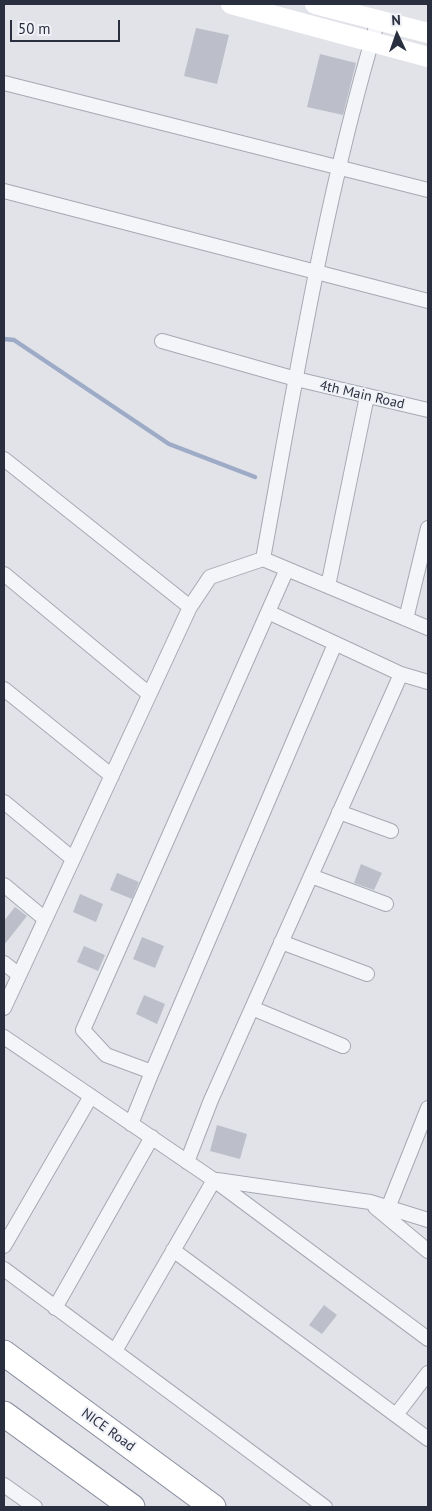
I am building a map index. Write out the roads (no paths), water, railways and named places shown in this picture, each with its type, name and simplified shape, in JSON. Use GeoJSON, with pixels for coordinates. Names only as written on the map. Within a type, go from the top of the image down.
{"type":"FeatureCollection","features":[{"type":"Feature","properties":{"kind":"highway","name":"NICE Road"},"geometry":{"type":"LineString","coordinates":[[4,1353],[212,1507]]}},
{"type":"Feature","properties":{"kind":"highway"},"geometry":{"type":"LineString","coordinates":[[4,1414],[132,1507]]}},
{"type":"Feature","properties":{"kind":"main road"},"geometry":{"type":"LineString","coordinates":[[231,4],[428,57]]}},
{"type":"Feature","properties":{"kind":"main road"},"geometry":{"type":"LineString","coordinates":[[315,4],[428,33]]}},
{"type":"Feature","properties":{"kind":"street"},"geometry":{"type":"LineString","coordinates":[[263,559],[316,272],[338,167],[378,20]]}},
{"type":"Feature","properties":{"kind":"street"},"geometry":{"type":"LineString","coordinates":[[4,83],[428,190]]}},
{"type":"Feature","properties":{"kind":"street"},"geometry":{"type":"LineString","coordinates":[[4,191],[428,301]]}},
{"type":"Feature","properties":{"kind":"street","name":"4th Main Road"},"geometry":{"type":"LineString","coordinates":[[162,341],[296,379],[428,410]]}},
{"type":"Feature","properties":{"kind":"street"},"geometry":{"type":"LineString","coordinates":[[328,586],[367,396]]}},
{"type":"Feature","properties":{"kind":"street"},"geometry":{"type":"LineString","coordinates":[[4,458],[190,607]]}},
{"type":"Feature","properties":{"kind":"street"},"geometry":{"type":"LineString","coordinates":[[406,619],[428,528]]}},
{"type":"Feature","properties":{"kind":"street"},"geometry":{"type":"LineString","coordinates":[[4,1008],[190,607],[210,577],[263,559],[428,628]]}},
{"type":"Feature","properties":{"kind":"street"},"geometry":{"type":"LineString","coordinates":[[152,1072],[106,1055],[83,1030],[287,569]]}},
{"type":"Feature","properties":{"kind":"street"},"geometry":{"type":"LineString","coordinates":[[4,574],[149,694]]}},
{"type":"Feature","properties":{"kind":"street"},"geometry":{"type":"LineString","coordinates":[[268,612],[401,674],[428,682]]}},
{"type":"Feature","properties":{"kind":"street"},"geometry":{"type":"LineString","coordinates":[[131,1124],[335,644]]}},
{"type":"Feature","properties":{"kind":"street"},"geometry":{"type":"LineString","coordinates":[[187,1162],[211,1100],[401,674]]}},
{"type":"Feature","properties":{"kind":"street"},"geometry":{"type":"LineString","coordinates":[[4,689],[112,776]]}},
{"type":"Feature","properties":{"kind":"street"},"geometry":{"type":"LineString","coordinates":[[4,802],[73,859]]}},
{"type":"Feature","properties":{"kind":"street"},"geometry":{"type":"LineString","coordinates":[[339,812],[391,832]]}},
{"type":"Feature","properties":{"kind":"street"},"geometry":{"type":"LineString","coordinates":[[311,876],[386,904]]}},
{"type":"Feature","properties":{"kind":"street"},"geometry":{"type":"LineString","coordinates":[[4,885],[45,920]]}},
{"type":"Feature","properties":{"kind":"street"},"geometry":{"type":"LineString","coordinates":[[281,942],[367,974]]}},
{"type":"Feature","properties":{"kind":"street"},"geometry":{"type":"LineString","coordinates":[[4,962],[19,975]]}},
{"type":"Feature","properties":{"kind":"street"},"geometry":{"type":"LineString","coordinates":[[252,1008],[343,1046]]}},
{"type":"Feature","properties":{"kind":"street"},"geometry":{"type":"LineString","coordinates":[[4,1037],[214,1180],[428,1338]]}},
{"type":"Feature","properties":{"kind":"street"},"geometry":{"type":"LineString","coordinates":[[4,1246],[91,1096]]}},
{"type":"Feature","properties":{"kind":"street"},"geometry":{"type":"LineString","coordinates":[[388,1208],[428,1108]]}},
{"type":"Feature","properties":{"kind":"street"},"geometry":{"type":"LineString","coordinates":[[55,1308],[152,1137]]}},
{"type":"Feature","properties":{"kind":"street"},"geometry":{"type":"LineString","coordinates":[[214,1180],[370,1202],[428,1220]]}},
{"type":"Feature","properties":{"kind":"street"},"geometry":{"type":"LineString","coordinates":[[115,1351],[214,1180]]}},
{"type":"Feature","properties":{"kind":"street"},"geometry":{"type":"LineString","coordinates":[[370,1202],[428,1251]]}},
{"type":"Feature","properties":{"kind":"street"},"geometry":{"type":"LineString","coordinates":[[173,1250],[428,1439]]}},
{"type":"Feature","properties":{"kind":"street"},"geometry":{"type":"LineString","coordinates":[[4,1270],[325,1507]]}},
{"type":"Feature","properties":{"kind":"street"},"geometry":{"type":"LineString","coordinates":[[396,1415],[428,1373]]}},
{"type":"Feature","properties":{"kind":"street"},"geometry":{"type":"LineString","coordinates":[[4,1485],[35,1507]]}},
{"type":"Feature","properties":{"kind":"waterway"},"geometry":{"type":"LineString","coordinates":[[4,339],[14,340],[169,444],[255,477]]}}]}
